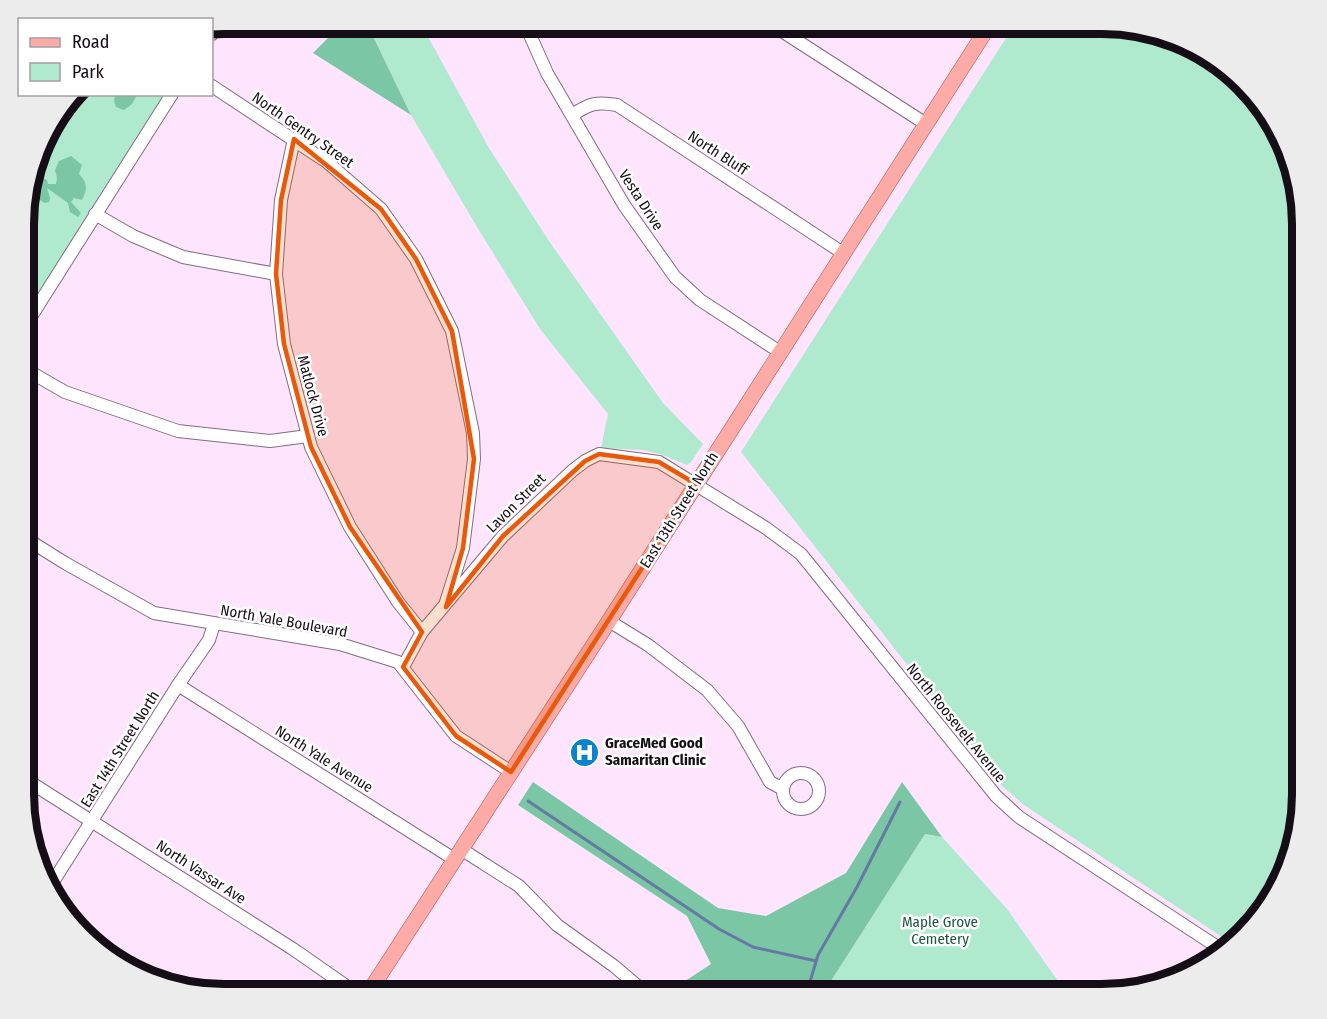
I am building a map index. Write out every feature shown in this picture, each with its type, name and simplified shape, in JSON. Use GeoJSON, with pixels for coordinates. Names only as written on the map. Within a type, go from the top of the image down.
{"type":"FeatureCollection","features":[{"type":"Feature","properties":{"kind":"main road","name":"East 13th Street North"},"geometry":{"type":"LineString","coordinates":[[374,984],[983,35]]}},
{"type":"Feature","properties":{"kind":"street","name":"Vesta Drive"},"geometry":{"type":"LineString","coordinates":[[530,35],[547,73],[624,205],[675,277],[700,300],[780,352]]}},
{"type":"Feature","properties":{"kind":"street"},"geometry":{"type":"LineString","coordinates":[[788,35],[926,124]]}},
{"type":"Feature","properties":{"kind":"street","name":"North Gentry Street"},"geometry":{"type":"LineString","coordinates":[[213,87],[327,162],[381,209],[416,259],[452,331],[473,433],[474,459],[463,548],[445,606]]}},
{"type":"Feature","properties":{"kind":"street"},"geometry":{"type":"LineString","coordinates":[[34,313],[171,96]]}},
{"type":"Feature","properties":{"kind":"street","name":"North Bluff"},"geometry":{"type":"LineString","coordinates":[[572,115],[585,106],[600,102],[617,105],[843,253]]}},
{"type":"Feature","properties":{"kind":"street","name":"Matlock Drive"},"geometry":{"type":"LineString","coordinates":[[294,139],[281,200],[276,274],[284,344],[311,447],[350,527],[398,602],[422,632]]}},
{"type":"Feature","properties":{"kind":"street"},"geometry":{"type":"LineString","coordinates":[[95,214],[133,236],[183,257],[276,274]]}},
{"type":"Feature","properties":{"kind":"street"},"geometry":{"type":"LineString","coordinates":[[34,374],[65,392],[178,431],[270,441],[308,436]]}},
{"type":"Feature","properties":{"kind":"street","name":"Lavon Street"},"geometry":{"type":"LineString","coordinates":[[403,668],[422,632],[503,536],[548,491],[585,460],[599,454],[659,462],[696,484]]}},
{"type":"Feature","properties":{"kind":"street","name":"North Roosevelt Avenue"},"geometry":{"type":"LineString","coordinates":[[696,484],[766,528],[801,554],[996,796],[1019,817],[1215,946]]}},
{"type":"Feature","properties":{"kind":"street","name":"North Yale Boulevard"},"geometry":{"type":"LineString","coordinates":[[35,544],[154,613],[339,644],[398,662],[456,736],[510,772]]}},
{"type":"Feature","properties":{"kind":"street"},"geometry":{"type":"LineString","coordinates":[[609,621],[648,645],[707,690],[738,726],[770,782],[783,789]]}},
{"type":"Feature","properties":{"kind":"street","name":"East 14th Street North"},"geometry":{"type":"LineString","coordinates":[[54,880],[209,640],[214,624]]}},
{"type":"Feature","properties":{"kind":"street","name":"North Yale Avenue"},"geometry":{"type":"LineString","coordinates":[[178,685],[458,854],[519,886],[557,925],[635,984]]}},
{"type":"Feature","properties":{"kind":"street","name":"North Vassar Ave"},"geometry":{"type":"LineString","coordinates":[[35,786],[292,949],[343,984]]}},
{"type":"Feature","properties":{"kind":"highlighted area"},"geometry":{"type":"Polygon","coordinates":[[[294,139],[381,209],[416,259],[452,331],[474,459],[463,548],[446,607],[503,536],[585,461],[599,454],[659,462],[696,484],[511,772],[456,736],[403,667],[422,632],[350,527],[311,447],[284,344],[276,274],[281,200],[294,139]]]}},
{"type":"Feature","properties":{"kind":"green space"},"geometry":{"type":"Polygon","coordinates":[[[331,35],[372,35],[411,115],[313,53],[331,35]]]}},
{"type":"Feature","properties":{"kind":"green space"},"geometry":{"type":"Polygon","coordinates":[[[372,35],[427,35],[489,148],[549,241],[663,403],[703,444],[691,462],[687,465],[643,450],[601,448],[608,414],[540,329],[411,115],[372,35]]]}},
{"type":"Feature","properties":{"kind":"green space"},"geometry":{"type":"Polygon","coordinates":[[[1008,35],[1115,35],[1140,38],[1187,54],[1237,90],[1267,130],[1278,152],[1289,187],[1292,212],[1292,807],[1289,832],[1278,867],[1267,890],[1245,920],[1225,939],[1024,805],[1001,785],[741,452],[1008,35]]]}},
{"type":"Feature","properties":{"kind":"green space"},"geometry":{"type":"Polygon","coordinates":[[[85,96],[163,96],[34,300],[36,200],[45,163],[60,130],[85,96]]]}},
{"type":"Feature","properties":{"kind":"green space"},"geometry":{"type":"Polygon","coordinates":[[[115,96],[136,96],[132,104],[124,110],[116,107],[115,96]]]}},
{"type":"Feature","properties":{"kind":"green space"},"geometry":{"type":"Polygon","coordinates":[[[71,156],[82,165],[79,174],[86,186],[85,192],[82,200],[74,198],[71,202],[81,213],[78,217],[70,212],[68,203],[47,188],[49,202],[45,203],[38,199],[41,177],[47,180],[48,184],[56,184],[55,170],[59,161],[71,156]]]}},
{"type":"Feature","properties":{"kind":"green space"},"geometry":{"type":"Polygon","coordinates":[[[533,782],[718,908],[766,916],[846,873],[902,782],[942,837],[925,834],[829,984],[681,984],[711,964],[687,916],[518,805],[533,782]]]}},
{"type":"Feature","properties":{"kind":"green space","name":"Maple Grove Cemetery"},"geometry":{"type":"Polygon","coordinates":[[[925,834],[942,837],[1007,909],[1060,984],[829,984],[925,834]]]}},
{"type":"Feature","properties":{"kind":"waterway"},"geometry":{"type":"LineString","coordinates":[[528,801],[719,929],[753,947],[816,961]]}},
{"type":"Feature","properties":{"kind":"waterway"},"geometry":{"type":"LineString","coordinates":[[809,984],[818,955],[857,887],[900,802]]}},
{"type":"Feature","properties":{"kind":"place","name":"GraceMed Good Samaritan Clinic"},"geometry":{"type":"Point","coordinates":[584,752]}}]}
